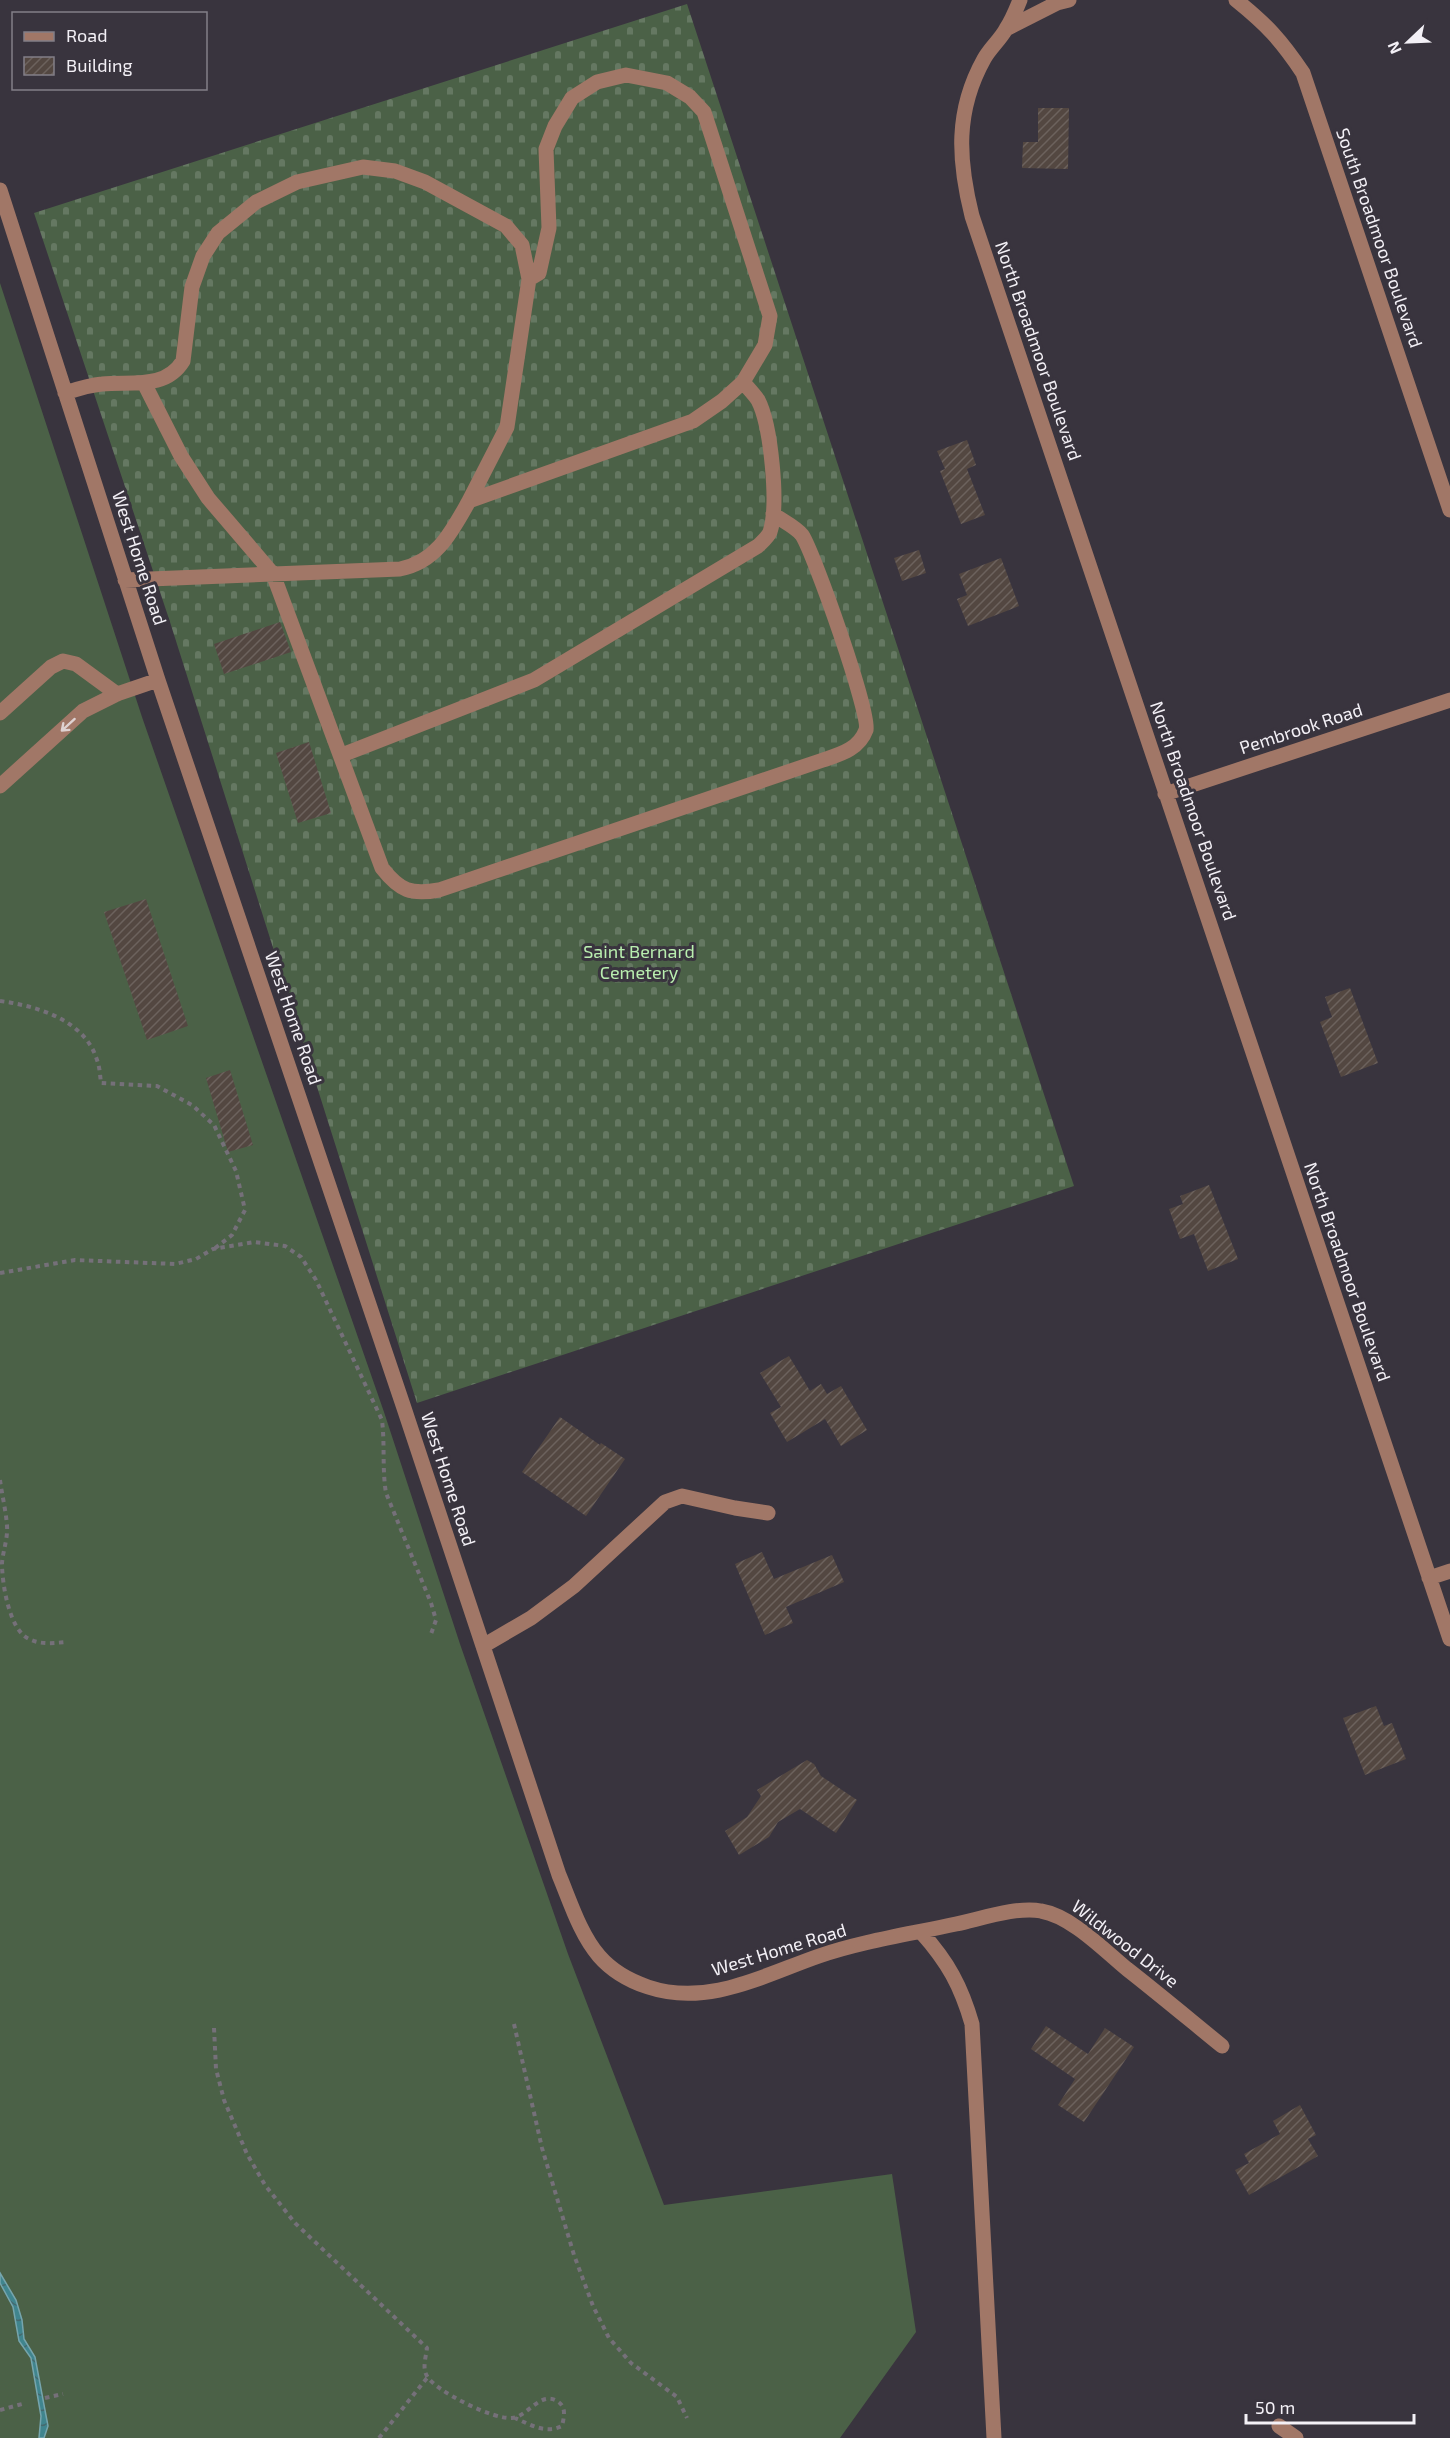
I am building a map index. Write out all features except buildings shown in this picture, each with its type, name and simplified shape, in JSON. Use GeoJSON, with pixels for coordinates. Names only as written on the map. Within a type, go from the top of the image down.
{"type":"FeatureCollection","features":[{"type":"Feature","properties":{"kind":"street","name":"North Broadmoor Boulevard"},"geometry":{"type":"LineString","coordinates":[[1020,0],[1006,29],[984,59],[962,124],[960,151],[963,178],[972,216],[1450,1639]]}},
{"type":"Feature","properties":{"kind":"street"},"geometry":{"type":"LineString","coordinates":[[1006,29],[1057,3],[1069,0]]}},
{"type":"Feature","properties":{"kind":"street","name":"South Broadmoor Boulevard"},"geometry":{"type":"LineString","coordinates":[[1236,0],[1259,18],[1281,40],[1303,73],[1450,510]]}},
{"type":"Feature","properties":{"kind":"street"},"geometry":{"type":"LineString","coordinates":[[469,501],[693,421],[722,401],[743,382],[765,345],[770,316],[704,112],[690,97],[667,83],[626,75],[597,82],[572,98],[555,126],[546,149],[549,228],[539,273],[529,279]]}},
{"type":"Feature","properties":{"kind":"street"},"geometry":{"type":"LineString","coordinates":[[65,393],[102,384],[144,383],[168,376],[177,370],[183,361],[192,287],[203,256],[218,233],[256,202],[297,182],[363,167],[395,171],[425,182],[506,226],[522,245],[529,279],[507,427],[448,538],[431,556],[413,567],[400,569],[125,580]]}},
{"type":"Feature","properties":{"kind":"street","name":"West Home Road"},"geometry":{"type":"LineString","coordinates":[[0,190],[158,680],[559,1875],[585,1935],[598,1956],[613,1970],[634,1983],[659,1991],[691,1995],[717,1992],[752,1982],[821,1956],[921,1932]]}},
{"type":"Feature","properties":{"kind":"street"},"geometry":{"type":"LineString","coordinates":[[342,755],[534,680],[758,546],[769,534],[773,514],[772,450],[766,422],[757,399],[743,382]]}},
{"type":"Feature","properties":{"kind":"street"},"geometry":{"type":"LineString","coordinates":[[144,383],[181,456],[208,498],[273,574],[382,868],[392,881],[405,891],[439,890],[738,789],[855,747],[862,740],[867,727],[866,713],[848,657],[802,534],[773,514]]}},
{"type":"Feature","properties":{"kind":"street"},"geometry":{"type":"LineString","coordinates":[[0,713],[51,667],[63,661],[76,664],[117,694]]}},
{"type":"Feature","properties":{"kind":"street"},"geometry":{"type":"LineString","coordinates":[[0,786],[83,711],[117,694],[158,680]]}},
{"type":"Feature","properties":{"kind":"street","name":"Pembrook Road"},"geometry":{"type":"LineString","coordinates":[[1165,794],[1450,700]]}},
{"type":"Feature","properties":{"kind":"street"},"geometry":{"type":"LineString","coordinates":[[483,1646],[531,1618],[574,1586],[664,1502],[682,1496],[768,1513]]}},
{"type":"Feature","properties":{"kind":"street"},"geometry":{"type":"LineString","coordinates":[[1429,1578],[1450,1571]]}},
{"type":"Feature","properties":{"kind":"street","name":"Wildwood Drive"},"geometry":{"type":"LineString","coordinates":[[921,1932],[1009,1913],[1039,1910],[1059,1916],[1222,2046]]}},
{"type":"Feature","properties":{"kind":"street"},"geometry":{"type":"LineString","coordinates":[[921,1932],[954,1974],[965,1999],[972,2024],[994,2438]]}},
{"type":"Feature","properties":{"kind":"street"},"geometry":{"type":"LineString","coordinates":[[1279,2426],[1296,2438]]}},
{"type":"Feature","properties":{"kind":"path"},"geometry":{"type":"LineString","coordinates":[[0,1001],[31,1005],[62,1019],[88,1041],[97,1060],[101,1083],[157,1086],[192,1104],[214,1125],[236,1171],[245,1210],[231,1235],[196,1259],[176,1264],[75,1260],[0,1273]]}},
{"type":"Feature","properties":{"kind":"path"},"geometry":{"type":"LineString","coordinates":[[213,1249],[254,1242],[285,1246],[301,1257],[316,1280],[382,1420],[386,1492],[431,1603],[436,1620],[431,1634]]}},
{"type":"Feature","properties":{"kind":"path"},"geometry":{"type":"LineString","coordinates":[[0,1480],[7,1528],[2,1561],[3,1587],[11,1614],[17,1627],[27,1639],[41,1643],[66,1642]]}},
{"type":"Feature","properties":{"kind":"path"},"geometry":{"type":"LineString","coordinates":[[514,2024],[542,2148],[574,2255],[593,2306],[609,2338],[631,2363],[677,2397],[687,2418]]}},
{"type":"Feature","properties":{"kind":"path"},"geometry":{"type":"LineString","coordinates":[[214,2028],[216,2069],[224,2100],[247,2154],[265,2185],[295,2223],[427,2348],[424,2370],[427,2378],[448,2393],[478,2409],[495,2416],[514,2418],[542,2429],[553,2430],[562,2426],[565,2414],[563,2405],[555,2399],[545,2399],[514,2418]]}},
{"type":"Feature","properties":{"kind":"path"},"geometry":{"type":"LineString","coordinates":[[379,2438],[427,2378]]}},
{"type":"Feature","properties":{"kind":"path"},"geometry":{"type":"LineString","coordinates":[[45,2398],[63,2394]]}},
{"type":"Feature","properties":{"kind":"path"},"geometry":{"type":"LineString","coordinates":[[0,2410],[22,2403]]}},
{"type":"Feature","properties":{"kind":"green space","name":"Saint Bernard Cemetery"},"geometry":{"type":"Polygon","coordinates":[[[687,4],[1074,1186],[417,1403],[170,622],[34,213],[687,4]]]}},
{"type":"Feature","properties":{"kind":"green space"},"geometry":{"type":"Polygon","coordinates":[[[0,283],[142,717],[384,1412],[460,1644],[568,1954],[664,2205],[892,2174],[916,2332],[840,2438],[0,2438],[0,283]]]}},
{"type":"Feature","properties":{"kind":"water"},"geometry":{"type":"Polygon","coordinates":[[[0,2273],[16,2300],[22,2320],[24,2339],[35,2357],[48,2426],[44,2438],[39,2438],[41,2416],[31,2358],[19,2341],[13,2307],[0,2283],[0,2273]]]}}]}
